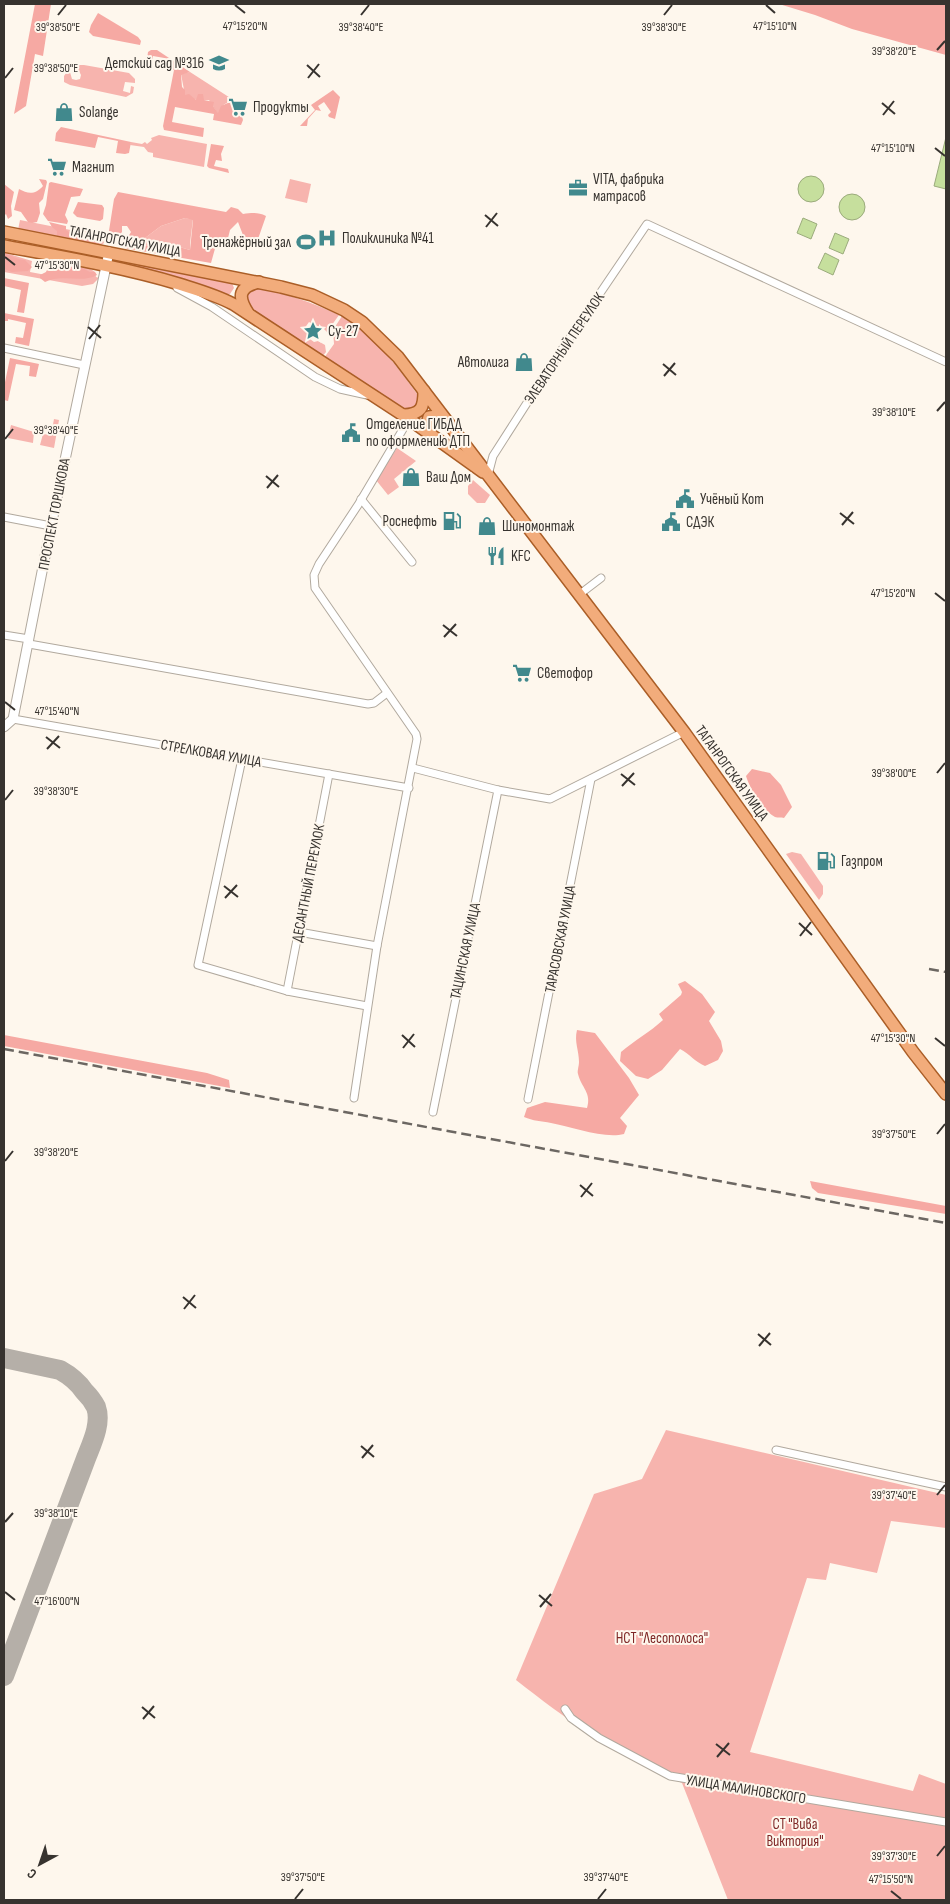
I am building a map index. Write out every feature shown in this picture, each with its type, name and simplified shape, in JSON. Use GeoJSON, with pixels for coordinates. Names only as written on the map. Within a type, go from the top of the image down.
{"type":"FeatureCollection","features":[{"type":"Feature","properties":{"kind":"main road","name":"ТАГАНРОГСКАЯ УЛИЦА"},"geometry":{"type":"LineString","coordinates":[[4,232],[259,282],[312,295],[344,310],[362,322],[398,357],[580,594],[684,732],[913,1052],[946,1094]]}},
{"type":"Feature","properties":{"kind":"main road","name":"ТАГАНРОГСКАЯ УЛИЦА"},"geometry":{"type":"LineString","coordinates":[[4,246],[106,265],[218,296],[248,313],[376,396],[488,475]]}},
{"type":"Feature","properties":{"kind":"main road"},"geometry":{"type":"LineString","coordinates":[[218,296],[230,295],[236,289],[234,282],[224,276]]}},
{"type":"Feature","properties":{"kind":"main road"},"geometry":{"type":"LineString","coordinates":[[248,313],[241,301],[242,293],[248,285],[259,282]]}},
{"type":"Feature","properties":{"kind":"main road"},"geometry":{"type":"LineString","coordinates":[[407,417],[420,410],[424,401],[424,391]]}},
{"type":"Feature","properties":{"kind":"main road"},"geometry":{"type":"LineString","coordinates":[[431,434],[427,424],[429,418],[437,416],[446,421]]}},
{"type":"Feature","properties":{"kind":"street","name":"ЭЛЕВАТОРНЫЙ ПЕРЕУЛОК"},"geometry":{"type":"LineString","coordinates":[[488,475],[494,456],[646,224],[946,362]]}},
{"type":"Feature","properties":{"kind":"street","name":"ПРОСПЕКТ ГОРШКОВА"},"geometry":{"type":"LineString","coordinates":[[13,718],[84,365],[109,252]]}},
{"type":"Feature","properties":{"kind":"street"},"geometry":{"type":"LineString","coordinates":[[162,279],[212,307],[315,377],[340,389],[376,396]]}},
{"type":"Feature","properties":{"kind":"street"},"geometry":{"type":"LineString","coordinates":[[4,348],[84,365]]}},
{"type":"Feature","properties":{"kind":"street"},"geometry":{"type":"LineString","coordinates":[[354,1098],[377,946],[413,768],[417,738],[315,588],[314,575],[319,564],[361,500],[407,417]]}},
{"type":"Feature","properties":{"kind":"street"},"geometry":{"type":"LineString","coordinates":[[361,500],[412,562]]}},
{"type":"Feature","properties":{"kind":"street"},"geometry":{"type":"LineString","coordinates":[[4,517],[51,526]]}},
{"type":"Feature","properties":{"kind":"street"},"geometry":{"type":"LineString","coordinates":[[580,594],[601,578]]}},
{"type":"Feature","properties":{"kind":"street"},"geometry":{"type":"LineString","coordinates":[[4,635],[368,704],[374,703],[387,692]]}},
{"type":"Feature","properties":{"kind":"street"},"geometry":{"type":"LineString","coordinates":[[4,727],[13,718]]}},
{"type":"Feature","properties":{"kind":"street","name":"СТРЕЛКОВАЯ УЛИЦА"},"geometry":{"type":"LineString","coordinates":[[13,718],[409,788]]}},
{"type":"Feature","properties":{"kind":"street"},"geometry":{"type":"LineString","coordinates":[[413,768],[498,790],[550,799],[684,732]]}},
{"type":"Feature","properties":{"kind":"street"},"geometry":{"type":"LineString","coordinates":[[242,759],[198,965],[287,991],[368,1006]]}},
{"type":"Feature","properties":{"kind":"street","name":"ДЕСАНТНЫЙ ПЕРЕУЛОК"},"geometry":{"type":"LineString","coordinates":[[287,991],[329,774]]}},
{"type":"Feature","properties":{"kind":"street","name":"ТАРАСОВСКАЯ УЛИЦА"},"geometry":{"type":"LineString","coordinates":[[528,1099],[591,779]]}},
{"type":"Feature","properties":{"kind":"street","name":"ТАЦИНСКАЯ УЛИЦА"},"geometry":{"type":"LineString","coordinates":[[432,1112],[498,790]]}},
{"type":"Feature","properties":{"kind":"street"},"geometry":{"type":"LineString","coordinates":[[298,932],[377,946]]}},
{"type":"Feature","properties":{"kind":"street"},"geometry":{"type":"LineString","coordinates":[[776,1450],[946,1487]]}},
{"type":"Feature","properties":{"kind":"street","name":"УЛИЦА МАЛИНОВСКОГО"},"geometry":{"type":"LineString","coordinates":[[565,1710],[571,1718],[599,1738],[670,1776],[946,1822]]}},
{"type":"Feature","properties":{"kind":"green space"},"geometry":{"type":"Polygon","coordinates":[[[76,65],[129,73],[135,79],[135,83],[125,82],[123,91],[130,93],[131,86],[134,87],[133,93],[126,97],[70,85],[64,82],[64,76],[69,69],[72,79],[80,79],[79,71],[71,68],[76,65]]]}},
{"type":"Feature","properties":{"kind":"green space"},"geometry":{"type":"Polygon","coordinates":[[[190,72],[235,101],[231,106],[229,102],[224,105],[218,114],[209,100],[196,100],[185,95],[181,74],[190,72]]]}},
{"type":"Feature","properties":{"kind":"green space"},"geometry":{"type":"Polygon","coordinates":[[[159,135],[207,144],[204,167],[153,157],[153,153],[148,152],[144,147],[130,145],[131,142],[142,144],[145,142],[147,144],[152,140],[151,138],[159,135]]]}},
{"type":"Feature","properties":{"kind":"green space"},"geometry":{"type":"Polygon","coordinates":[[[290,179],[311,184],[307,203],[285,198],[290,179]]]}},
{"type":"Feature","properties":{"kind":"green space"},"geometry":{"type":"Polygon","coordinates":[[[185,218],[193,219],[190,250],[176,246],[169,252],[163,251],[154,244],[150,246],[138,243],[140,239],[145,238],[161,226],[185,218]]]}},
{"type":"Feature","properties":{"kind":"green space"},"geometry":{"type":"Polygon","coordinates":[[[20,220],[96,235],[102,238],[104,243],[100,246],[18,230],[20,220]]]}},
{"type":"Feature","properties":{"kind":"green space"},"geometry":{"type":"Polygon","coordinates":[[[4,250],[8,251],[9,254],[32,261],[30,272],[46,275],[48,266],[79,267],[91,269],[95,272],[96,277],[99,278],[93,284],[82,286],[4,272],[4,250]]]}},
{"type":"Feature","properties":{"kind":"green space"},"geometry":{"type":"Polygon","coordinates":[[[113,258],[232,283],[234,288],[230,294],[224,294],[114,262],[113,258]]]}},
{"type":"Feature","properties":{"kind":"green space"},"geometry":{"type":"Polygon","coordinates":[[[255,288],[298,298],[339,315],[329,329],[330,335],[319,324],[319,328],[309,322],[304,329],[315,337],[310,339],[325,345],[326,352],[322,357],[245,305],[243,295],[255,288]]]}},
{"type":"Feature","properties":{"kind":"green space"},"geometry":{"type":"Polygon","coordinates":[[[342,316],[366,334],[386,353],[420,398],[421,404],[409,413],[324,358],[334,344],[333,330],[342,316]]]}},
{"type":"Feature","properties":{"kind":"green space"},"geometry":{"type":"Polygon","coordinates":[[[54,419],[59,420],[54,448],[40,445],[43,434],[51,435],[54,419]]]}},
{"type":"Feature","properties":{"kind":"green space"},"geometry":{"type":"Polygon","coordinates":[[[11,425],[34,432],[33,443],[8,438],[11,425]]]}},
{"type":"Feature","properties":{"kind":"green space"},"geometry":{"type":"Polygon","coordinates":[[[397,448],[416,461],[394,479],[399,487],[388,495],[376,480],[397,448]]]}},
{"type":"Feature","properties":{"kind":"green space"},"geometry":{"type":"Polygon","coordinates":[[[473,480],[490,495],[485,503],[477,503],[468,494],[468,486],[473,480]]]}},
{"type":"Feature","properties":{"kind":"green space"},"geometry":{"type":"Polygon","coordinates":[[[792,852],[801,854],[823,886],[823,894],[819,900],[786,854],[792,852]]]}},
{"type":"Feature","properties":{"kind":"green space","name":"НСТ \"Лесополоса\""},"geometry":{"type":"Polygon","coordinates":[[[666,1430],[946,1495],[946,1528],[891,1521],[877,1573],[830,1563],[826,1580],[807,1578],[750,1752],[913,1791],[919,1774],[946,1784],[946,1900],[728,1900],[682,1783],[659,1773],[595,1738],[516,1680],[594,1494],[642,1479],[666,1430]]]}},
{"type":"Feature","properties":{"kind":"shaded area"},"geometry":{"type":"Polygon","coordinates":[[[35,4],[51,4],[43,56],[35,54],[26,106],[14,114],[35,4]]]}},
{"type":"Feature","properties":{"kind":"shaded area"},"geometry":{"type":"Polygon","coordinates":[[[779,4],[946,4],[946,55],[852,29],[779,4]]]}},
{"type":"Feature","properties":{"kind":"shaded area"},"geometry":{"type":"Polygon","coordinates":[[[98,13],[138,37],[141,41],[140,45],[93,36],[89,32],[98,13]]]}},
{"type":"Feature","properties":{"kind":"shaded area"},"geometry":{"type":"Polygon","coordinates":[[[157,50],[190,72],[181,75],[185,95],[189,94],[196,100],[198,94],[203,94],[204,100],[214,102],[213,106],[218,113],[221,106],[230,102],[231,106],[241,113],[243,120],[241,125],[213,120],[214,114],[175,107],[172,122],[204,128],[203,137],[164,130],[163,126],[174,70],[170,68],[170,59],[153,56],[152,63],[149,62],[148,67],[146,67],[148,52],[157,50]]]}},
{"type":"Feature","properties":{"kind":"shaded area"},"geometry":{"type":"Polygon","coordinates":[[[333,90],[340,97],[335,119],[329,117],[328,115],[331,112],[324,102],[318,106],[321,111],[316,110],[308,119],[307,126],[300,126],[315,110],[311,105],[333,90]]]}},
{"type":"Feature","properties":{"kind":"shaded area"},"geometry":{"type":"Polygon","coordinates":[[[61,127],[131,142],[129,153],[116,153],[118,141],[98,137],[95,148],[55,141],[56,133],[61,127]]]}},
{"type":"Feature","properties":{"kind":"shaded area"},"geometry":{"type":"Polygon","coordinates":[[[946,137],[946,189],[934,186],[946,137]]]}},
{"type":"Feature","properties":{"kind":"shaded area"},"geometry":{"type":"Polygon","coordinates":[[[211,144],[224,146],[221,154],[222,161],[216,160],[214,166],[228,169],[229,173],[207,166],[211,144]]]}},
{"type":"Feature","properties":{"kind":"shaded area"},"geometry":{"type":"Polygon","coordinates":[[[811,176],[820,180],[824,189],[820,198],[811,202],[802,198],[798,189],[802,180],[811,176]]]}},
{"type":"Feature","properties":{"kind":"shaded area"},"geometry":{"type":"Polygon","coordinates":[[[39,179],[46,180],[47,182],[43,199],[39,203],[40,213],[37,222],[32,223],[28,222],[21,212],[14,210],[19,189],[28,193],[37,191],[43,186],[39,179]]]}},
{"type":"Feature","properties":{"kind":"shaded area"},"geometry":{"type":"Polygon","coordinates":[[[49,183],[83,189],[80,196],[71,197],[65,215],[68,221],[67,224],[48,221],[43,214],[49,183]]]}},
{"type":"Feature","properties":{"kind":"shaded area"},"geometry":{"type":"Polygon","coordinates":[[[4,184],[14,192],[11,206],[12,216],[8,219],[6,214],[4,216],[4,184]]]}},
{"type":"Feature","properties":{"kind":"shaded area"},"geometry":{"type":"Polygon","coordinates":[[[118,192],[226,212],[231,207],[238,209],[243,214],[258,213],[266,216],[258,239],[242,247],[235,247],[232,239],[243,235],[238,222],[230,230],[226,246],[216,245],[211,263],[124,248],[124,244],[131,232],[127,226],[122,226],[122,232],[113,242],[108,237],[114,199],[118,192]],[[185,218],[161,226],[145,238],[140,239],[138,243],[150,246],[158,241],[164,246],[163,251],[169,252],[171,248],[176,246],[190,250],[193,220],[185,218]]]}},
{"type":"Feature","properties":{"kind":"shaded area"},"geometry":{"type":"Polygon","coordinates":[[[852,194],[861,198],[865,207],[861,216],[852,220],[843,216],[839,207],[843,198],[852,194]]]}},
{"type":"Feature","properties":{"kind":"shaded area"},"geometry":{"type":"Polygon","coordinates":[[[78,202],[102,205],[104,208],[103,219],[100,221],[77,217],[73,213],[78,202]]]}},
{"type":"Feature","properties":{"kind":"shaded area"},"geometry":{"type":"Polygon","coordinates":[[[803,218],[817,224],[811,239],[797,233],[803,218]]]}},
{"type":"Feature","properties":{"kind":"shaded area"},"geometry":{"type":"Polygon","coordinates":[[[49,222],[66,226],[66,230],[70,233],[82,234],[83,229],[93,232],[91,241],[101,246],[76,241],[75,239],[57,239],[57,231],[49,222]]]}},
{"type":"Feature","properties":{"kind":"shaded area"},"geometry":{"type":"Polygon","coordinates":[[[835,233],[849,239],[843,254],[829,248],[835,233]]]}},
{"type":"Feature","properties":{"kind":"shaded area"},"geometry":{"type":"Polygon","coordinates":[[[825,253],[839,260],[833,275],[818,268],[825,253]]]}},
{"type":"Feature","properties":{"kind":"shaded area"},"geometry":{"type":"Polygon","coordinates":[[[4,254],[25,260],[32,267],[28,271],[12,272],[4,269],[4,254]]]}},
{"type":"Feature","properties":{"kind":"shaded area"},"geometry":{"type":"Polygon","coordinates":[[[50,264],[61,266],[66,272],[78,266],[90,272],[95,272],[97,275],[85,279],[58,278],[45,282],[40,278],[40,275],[46,272],[50,264]]]}},
{"type":"Feature","properties":{"kind":"shaded area"},"geometry":{"type":"Polygon","coordinates":[[[4,278],[29,283],[24,313],[17,312],[21,290],[4,286],[4,278]]]}},
{"type":"Feature","properties":{"kind":"shaded area"},"geometry":{"type":"Polygon","coordinates":[[[4,313],[34,319],[29,346],[15,343],[16,337],[23,338],[26,323],[8,319],[8,321],[4,321],[4,313]]]}},
{"type":"Feature","properties":{"kind":"shaded area"},"geometry":{"type":"Polygon","coordinates":[[[10,358],[39,364],[36,377],[29,376],[30,366],[16,364],[8,401],[4,400],[4,387],[10,358]]]}},
{"type":"Feature","properties":{"kind":"shaded area"},"geometry":{"type":"Polygon","coordinates":[[[752,769],[770,773],[781,785],[792,807],[784,818],[775,817],[766,810],[758,799],[746,776],[752,769]]]}},
{"type":"Feature","properties":{"kind":"shaded area"},"geometry":{"type":"Polygon","coordinates":[[[685,981],[702,994],[715,1012],[709,1021],[721,1041],[723,1051],[718,1060],[705,1066],[680,1049],[662,1070],[648,1079],[636,1076],[620,1061],[621,1052],[663,1020],[659,1014],[681,995],[682,992],[678,984],[685,981]]]}},
{"type":"Feature","properties":{"kind":"shaded area"},"geometry":{"type":"Polygon","coordinates":[[[577,1030],[595,1033],[629,1078],[639,1095],[620,1118],[627,1126],[624,1134],[598,1134],[524,1117],[527,1108],[545,1102],[587,1108],[587,1094],[578,1073],[577,1030]]]}},
{"type":"Feature","properties":{"kind":"shaded area"},"geometry":{"type":"Polygon","coordinates":[[[4,1035],[207,1073],[229,1080],[230,1088],[4,1046],[4,1035]]]}},
{"type":"Feature","properties":{"kind":"shaded area"},"geometry":{"type":"Polygon","coordinates":[[[810,1181],[946,1206],[946,1214],[818,1193],[812,1188],[810,1181]]]}},
{"type":"Feature","properties":{"kind":"taxiway"},"geometry":{"type":"LineString","coordinates":[[4,1358],[60,1370],[67,1374],[79,1385],[96,1407],[98,1420],[93,1441],[4,1676]]}},
{"type":"Feature","properties":{"kind":"railway"},"geometry":{"type":"LineString","coordinates":[[929,969],[946,972]]}},
{"type":"Feature","properties":{"kind":"railway"},"geometry":{"type":"LineString","coordinates":[[4,1049],[946,1223]]}},
{"type":"Feature","properties":{"kind":"place","name":"Детский сад №316"},"geometry":{"type":"Point","coordinates":[219,63]}},
{"type":"Feature","properties":{"kind":"place","name":"Продукты"},"geometry":{"type":"Point","coordinates":[238,107]}},
{"type":"Feature","properties":{"kind":"place","name":"Solange"},"geometry":{"type":"Point","coordinates":[64,112]}},
{"type":"Feature","properties":{"kind":"place","name":"Магнит"},"geometry":{"type":"Point","coordinates":[57,167]}},
{"type":"Feature","properties":{"kind":"place","name":"VITA, фабрика матрасов"},"geometry":{"type":"Point","coordinates":[578,188]}},
{"type":"Feature","properties":{"kind":"place","name":"Поликлиника №41"},"geometry":{"type":"Point","coordinates":[327,238]}},
{"type":"Feature","properties":{"kind":"place","name":"Тренажёрный зал"},"geometry":{"type":"Point","coordinates":[306,242]}},
{"type":"Feature","properties":{"kind":"place","name":"Су-27"},"geometry":{"type":"Point","coordinates":[313,331]}},
{"type":"Feature","properties":{"kind":"place","name":"Автолига"},"geometry":{"type":"Point","coordinates":[524,362]}},
{"type":"Feature","properties":{"kind":"place","name":"Отделение ГИБДД по оформлению ДТП"},"geometry":{"type":"Point","coordinates":[351,433]}},
{"type":"Feature","properties":{"kind":"place","name":"Ваш Дом"},"geometry":{"type":"Point","coordinates":[411,477]}},
{"type":"Feature","properties":{"kind":"place","name":"Учёный Кот"},"geometry":{"type":"Point","coordinates":[685,499]}},
{"type":"Feature","properties":{"kind":"place","name":"Роснефть"},"geometry":{"type":"Point","coordinates":[452,521]}},
{"type":"Feature","properties":{"kind":"place","name":"СДЭК"},"geometry":{"type":"Point","coordinates":[671,522]}},
{"type":"Feature","properties":{"kind":"place","name":"Шиномонтаж"},"geometry":{"type":"Point","coordinates":[487,526]}},
{"type":"Feature","properties":{"kind":"place","name":"KFC"},"geometry":{"type":"Point","coordinates":[496,556]}},
{"type":"Feature","properties":{"kind":"place","name":"Светофор"},"geometry":{"type":"Point","coordinates":[522,673]}},
{"type":"Feature","properties":{"kind":"place","name":"Газпром"},"geometry":{"type":"Point","coordinates":[826,861]}},
{"type":"Feature","properties":{"kind":"park label","name":"СТ \"Вива Виктория\""},"geometry":{"type":"Point","coordinates":[795,1832]}}]}
